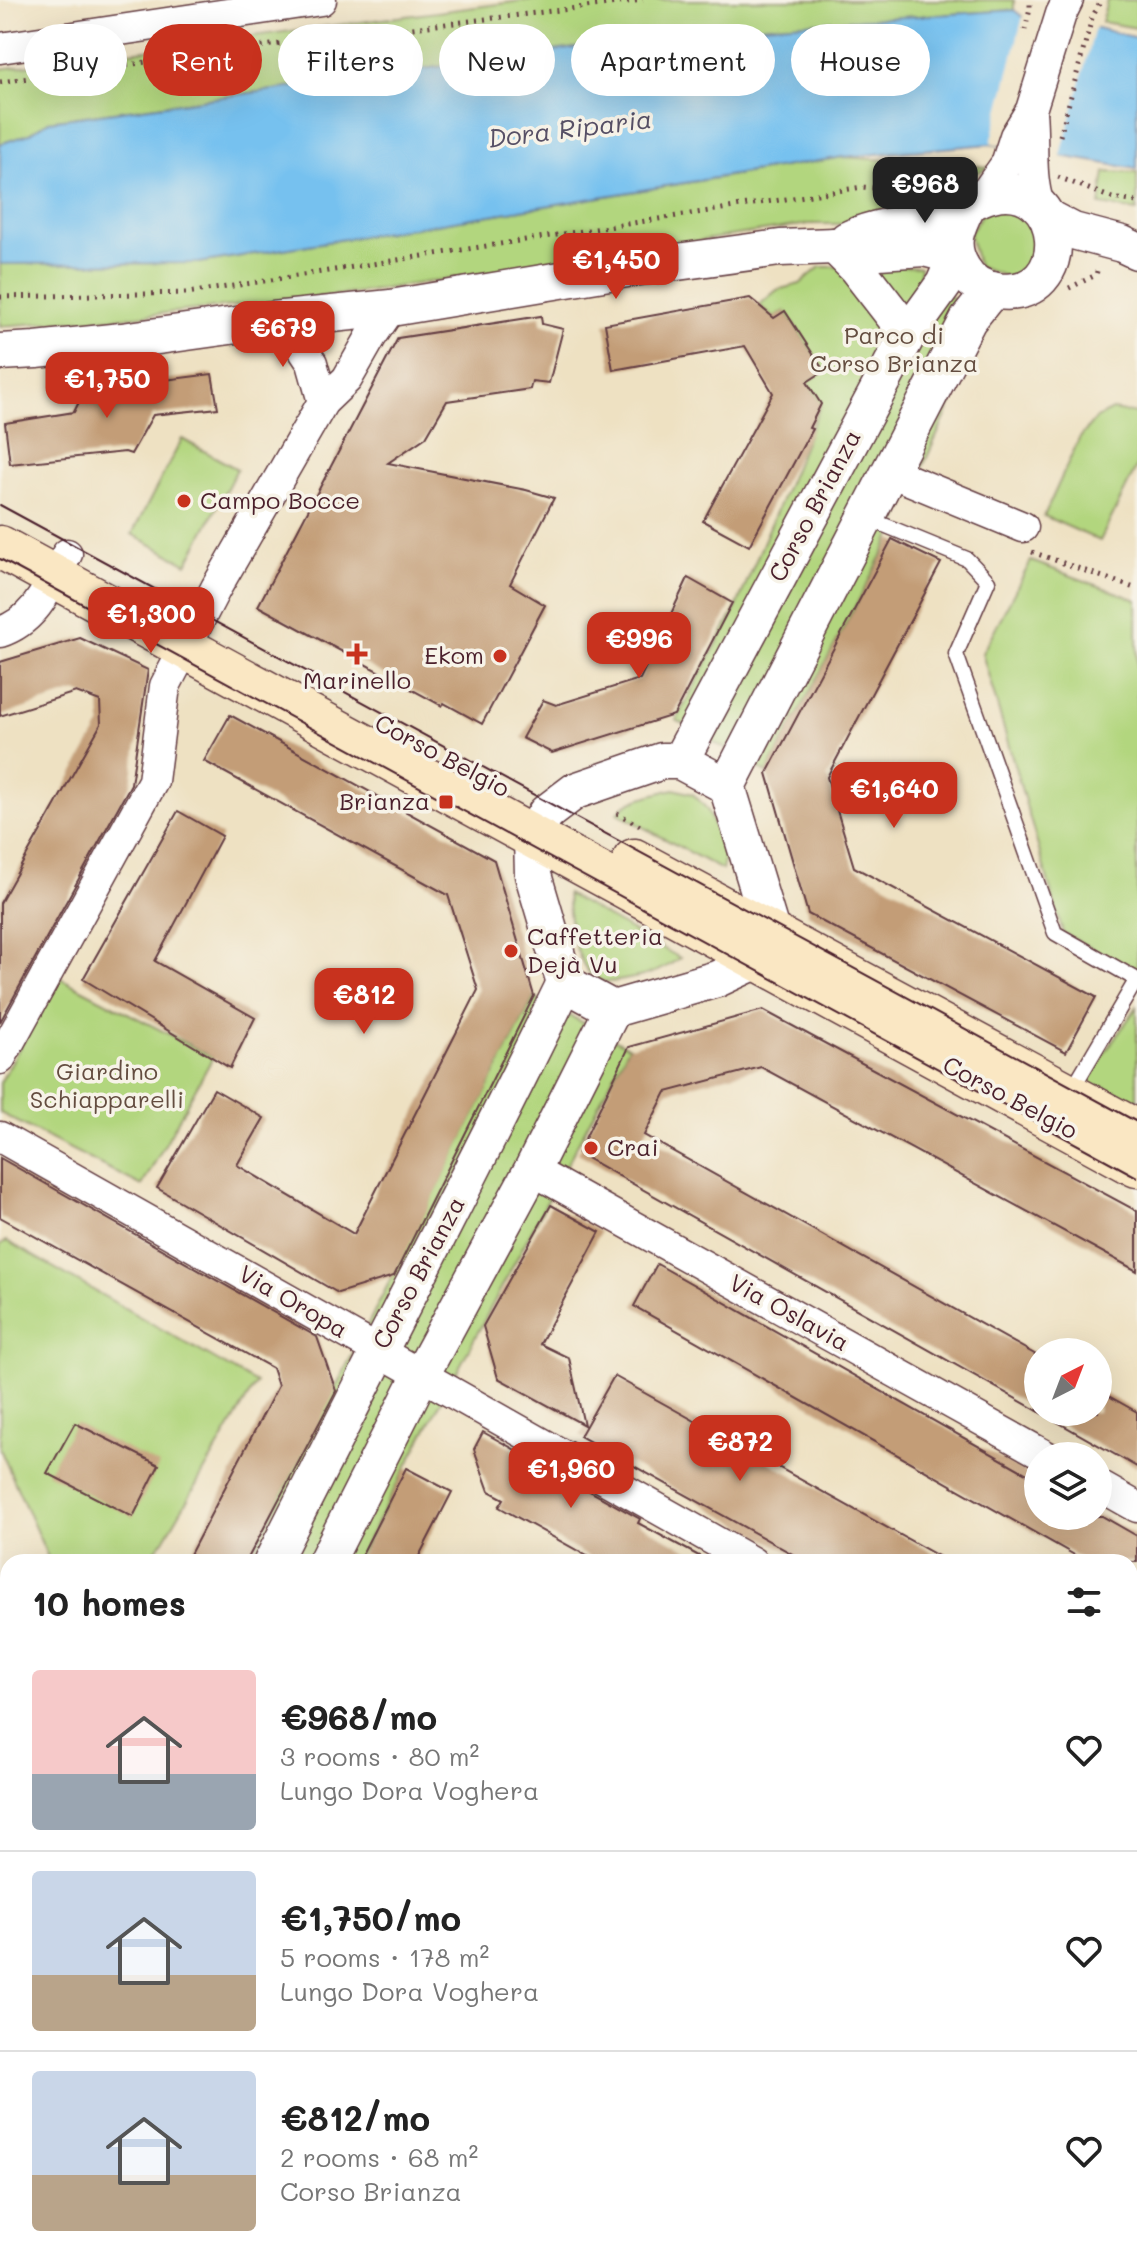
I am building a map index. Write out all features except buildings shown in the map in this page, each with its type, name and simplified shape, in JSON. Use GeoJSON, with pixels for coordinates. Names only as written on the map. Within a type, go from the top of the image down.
{"type":"FeatureCollection","features":[{"type":"Feature","properties":{"kind":"main road","name":"Corso Belgio"},"geometry":{"type":"LineString","coordinates":[[0,517],[61,565],[764,947],[1137,1166]]}},
{"type":"Feature","properties":{"kind":"main road","name":"Corso Belgio"},"geometry":{"type":"LineString","coordinates":[[0,547],[61,565]]}},
{"type":"Feature","properties":{"kind":"main road","name":"Corso Belgio"},"geometry":{"type":"LineString","coordinates":[[764,947],[1137,1131]]}},
{"type":"Feature","properties":{"kind":"street"},"geometry":{"type":"LineString","coordinates":[[0,48],[259,5],[321,0]]}},
{"type":"Feature","properties":{"kind":"street"},"geometry":{"type":"LineString","coordinates":[[1061,8],[1031,110],[1034,192],[1047,200],[1073,231],[1137,251]]}},
{"type":"Feature","properties":{"kind":"street"},"geometry":{"type":"LineString","coordinates":[[1034,148],[1006,164],[974,202],[953,237],[956,256],[963,271],[975,283],[992,290],[1009,292],[1025,289],[1039,279],[1049,266],[1054,249],[1047,200]]}},
{"type":"Feature","properties":{"kind":"street"},"geometry":{"type":"LineString","coordinates":[[835,246],[864,231],[939,216],[994,193],[1009,192],[1047,200]]}},
{"type":"Feature","properties":{"kind":"street"},"geometry":{"type":"LineString","coordinates":[[835,246],[856,267],[908,334]]}},
{"type":"Feature","properties":{"kind":"street"},"geometry":{"type":"LineString","coordinates":[[0,352],[122,341],[273,320],[391,308],[633,268],[780,248],[835,246],[864,252],[924,248],[956,256]]}},
{"type":"Feature","properties":{"kind":"street","name":"Corso Brianza"},"geometry":{"type":"LineString","coordinates":[[680,761],[908,334],[944,284],[956,256]]}},
{"type":"Feature","properties":{"kind":"street"},"geometry":{"type":"LineString","coordinates":[[1049,266],[1088,260],[1122,264],[1137,262]]}},
{"type":"Feature","properties":{"kind":"street","name":"Corso Brianza"},"geometry":{"type":"LineString","coordinates":[[727,786],[968,320],[992,290]]}},
{"type":"Feature","properties":{"kind":"street"},"geometry":{"type":"LineString","coordinates":[[0,1059],[153,781],[165,686],[190,636],[323,402],[347,379],[391,308]]}},
{"type":"Feature","properties":{"kind":"street"},"geometry":{"type":"LineString","coordinates":[[273,320],[302,348],[312,363],[323,402]]}},
{"type":"Feature","properties":{"kind":"street"},"geometry":{"type":"LineString","coordinates":[[890,472],[1023,527]]}},
{"type":"Feature","properties":{"kind":"street"},"geometry":{"type":"LineString","coordinates":[[0,632],[17,626],[34,610],[61,565]]}},
{"type":"Feature","properties":{"kind":"street"},"geometry":{"type":"LineString","coordinates":[[662,761],[680,761],[727,786],[764,947],[717,979],[613,1009],[565,983],[533,875],[539,825],[575,791],[662,761]]}},
{"type":"Feature","properties":{"kind":"street","name":"Corso Brianza"},"geometry":{"type":"LineString","coordinates":[[276,1554],[565,983]]}},
{"type":"Feature","properties":{"kind":"street","name":"Corso Brianza"},"geometry":{"type":"LineString","coordinates":[[330,1554],[613,1009]]}},
{"type":"Feature","properties":{"kind":"street","name":"Via Oropa"},"geometry":{"type":"LineString","coordinates":[[0,1137],[738,1554]]}},
{"type":"Feature","properties":{"kind":"street","name":"Via Oslavia"},"geometry":{"type":"LineString","coordinates":[[532,1170],[1024,1444]]}},
{"type":"Feature","properties":{"kind":"street"},"geometry":{"type":"LineString","coordinates":[[1112,1493],[1137,1507]]}},
{"type":"Feature","properties":{"kind":"lane"},"geometry":{"type":"LineString","coordinates":[[866,517],[967,559],[988,581],[956,654],[1055,933],[1134,978],[1134,984],[1069,1095]]}},
{"type":"Feature","properties":{"kind":"path"},"geometry":{"type":"LineString","coordinates":[[0,82],[643,0]]}},
{"type":"Feature","properties":{"kind":"path"},"geometry":{"type":"LineString","coordinates":[[1030,0],[1061,8],[1034,148]]}},
{"type":"Feature","properties":{"kind":"path"},"geometry":{"type":"LineString","coordinates":[[0,297],[188,293],[862,187],[898,190]]}},
{"type":"Feature","properties":{"kind":"path"},"geometry":{"type":"LineString","coordinates":[[1047,200],[1112,198],[1137,202]]}},
{"type":"Feature","properties":{"kind":"green space"},"geometry":{"type":"Polygon","coordinates":[[[529,0],[1014,0],[1014,10],[775,25],[571,24],[571,49],[555,51],[555,24],[439,24],[439,67],[423,69],[423,24],[345,24],[529,0]]]}},
{"type":"Feature","properties":{"kind":"green space"},"geometry":{"type":"Polygon","coordinates":[[[1107,0],[1137,0],[1137,28],[1102,22],[1107,0]]]}},
{"type":"Feature","properties":{"kind":"green space"},"geometry":{"type":"Polygon","coordinates":[[[278,33],[278,89],[262,91],[262,35],[278,33]]]}},
{"type":"Feature","properties":{"kind":"green space"},"geometry":{"type":"Polygon","coordinates":[[[143,50],[143,96],[229,96],[49,121],[29,134],[0,144],[0,69],[24,66],[24,96],[127,96],[127,52],[143,50]]]}},
{"type":"Feature","properties":{"kind":"green space"},"geometry":{"type":"Polygon","coordinates":[[[843,157],[990,167],[957,181],[899,190],[895,224],[809,224],[357,293],[127,317],[0,326],[0,264],[199,263],[843,157]]]}},
{"type":"Feature","properties":{"kind":"green space"},"geometry":{"type":"Polygon","coordinates":[[[1105,172],[1137,173],[1137,211],[1100,205],[1105,172]]]}},
{"type":"Feature","properties":{"kind":"green space"},"geometry":{"type":"Polygon","coordinates":[[[993,209],[1016,209],[1034,224],[1039,246],[1030,267],[1010,278],[978,267],[969,234],[982,214],[993,209]]]}},
{"type":"Feature","properties":{"kind":"green space","name":"Parco di Corso Brianza"},"geometry":{"type":"Polygon","coordinates":[[[820,267],[920,267],[920,280],[984,316],[954,398],[883,554],[767,773],[676,720],[736,608],[821,404],[807,382],[824,371],[785,311],[774,318],[759,305],[777,290],[800,284],[820,267]]]}},
{"type":"Feature","properties":{"kind":"green space"},"geometry":{"type":"Polygon","coordinates":[[[1112,410],[1137,414],[1137,466],[1100,541],[1044,516],[1079,439],[1096,418],[1112,410]]]}},
{"type":"Feature","properties":{"kind":"green space","name":"Campo Bocce"},"geometry":{"type":"Polygon","coordinates":[[[182,439],[237,469],[187,564],[132,534],[182,439]]]}},
{"type":"Feature","properties":{"kind":"green space"},"geometry":{"type":"Polygon","coordinates":[[[1031,561],[1137,600],[1137,973],[1063,933],[982,653],[1031,561]]]}},
{"type":"Feature","properties":{"kind":"green space"},"geometry":{"type":"Polygon","coordinates":[[[674,789],[693,794],[707,809],[725,856],[722,870],[617,813],[636,800],[674,789]]]}},
{"type":"Feature","properties":{"kind":"green space"},"geometry":{"type":"Polygon","coordinates":[[[567,894],[680,958],[643,976],[614,982],[598,979],[583,964],[578,953],[567,894]]]}},
{"type":"Feature","properties":{"kind":"green space","name":"Giardino Schiapparelli"},"geometry":{"type":"Polygon","coordinates":[[[58,977],[213,1057],[142,1186],[0,1113],[0,1083],[58,977]]]}},
{"type":"Feature","properties":{"kind":"green space"},"geometry":{"type":"Polygon","coordinates":[[[534,997],[629,1047],[360,1554],[251,1554],[534,997]]]}},
{"type":"Feature","properties":{"kind":"green space"},"geometry":{"type":"Polygon","coordinates":[[[1137,1007],[1137,1111],[1084,1082],[1137,1007]]]}},
{"type":"Feature","properties":{"kind":"green space"},"geometry":{"type":"Polygon","coordinates":[[[7,1241],[256,1383],[164,1540],[153,1554],[46,1554],[0,1449],[0,1245],[7,1241]]]}},
{"type":"Feature","properties":{"kind":"water","name":"Dora Riparia"},"geometry":{"type":"Polygon","coordinates":[[[1014,10],[1023,17],[1097,28],[1137,38],[1137,169],[990,144],[843,157],[199,263],[0,264],[0,144],[29,134],[49,121],[229,96],[262,96],[262,91],[278,89],[278,96],[423,96],[423,69],[439,67],[439,96],[555,96],[555,51],[571,49],[571,96],[775,96],[775,25],[791,24],[791,96],[930,96],[930,24],[792,24],[1014,10]]]}},
{"type":"Feature","properties":{"kind":"pier"},"geometry":{"type":"Polygon","coordinates":[[[1024,12],[1096,24],[1060,159],[991,143],[1024,12]]]}},
{"type":"Feature","properties":{"kind":"tram line"},"geometry":{"type":"LineString","coordinates":[[0,505],[1137,1122]]}},
{"type":"Feature","properties":{"kind":"tram line"},"geometry":{"type":"LineString","coordinates":[[0,559],[1137,1177]]}},
{"type":"Feature","properties":{"kind":"place","name":"Campo Bocce"},"geometry":{"type":"Point","coordinates":[184,501]}},
{"type":"Feature","properties":{"kind":"place","name":"Marinello"},"geometry":{"type":"Point","coordinates":[357,654]}},
{"type":"Feature","properties":{"kind":"place","name":"Ekom"},"geometry":{"type":"Point","coordinates":[500,656]}},
{"type":"Feature","properties":{"kind":"place","name":"Brianza"},"geometry":{"type":"Point","coordinates":[446,802]}},
{"type":"Feature","properties":{"kind":"place","name":"Caffetteria Dejà Vu"},"geometry":{"type":"Point","coordinates":[511,951]}},
{"type":"Feature","properties":{"kind":"place","name":"Crai"},"geometry":{"type":"Point","coordinates":[591,1148]}}]}
